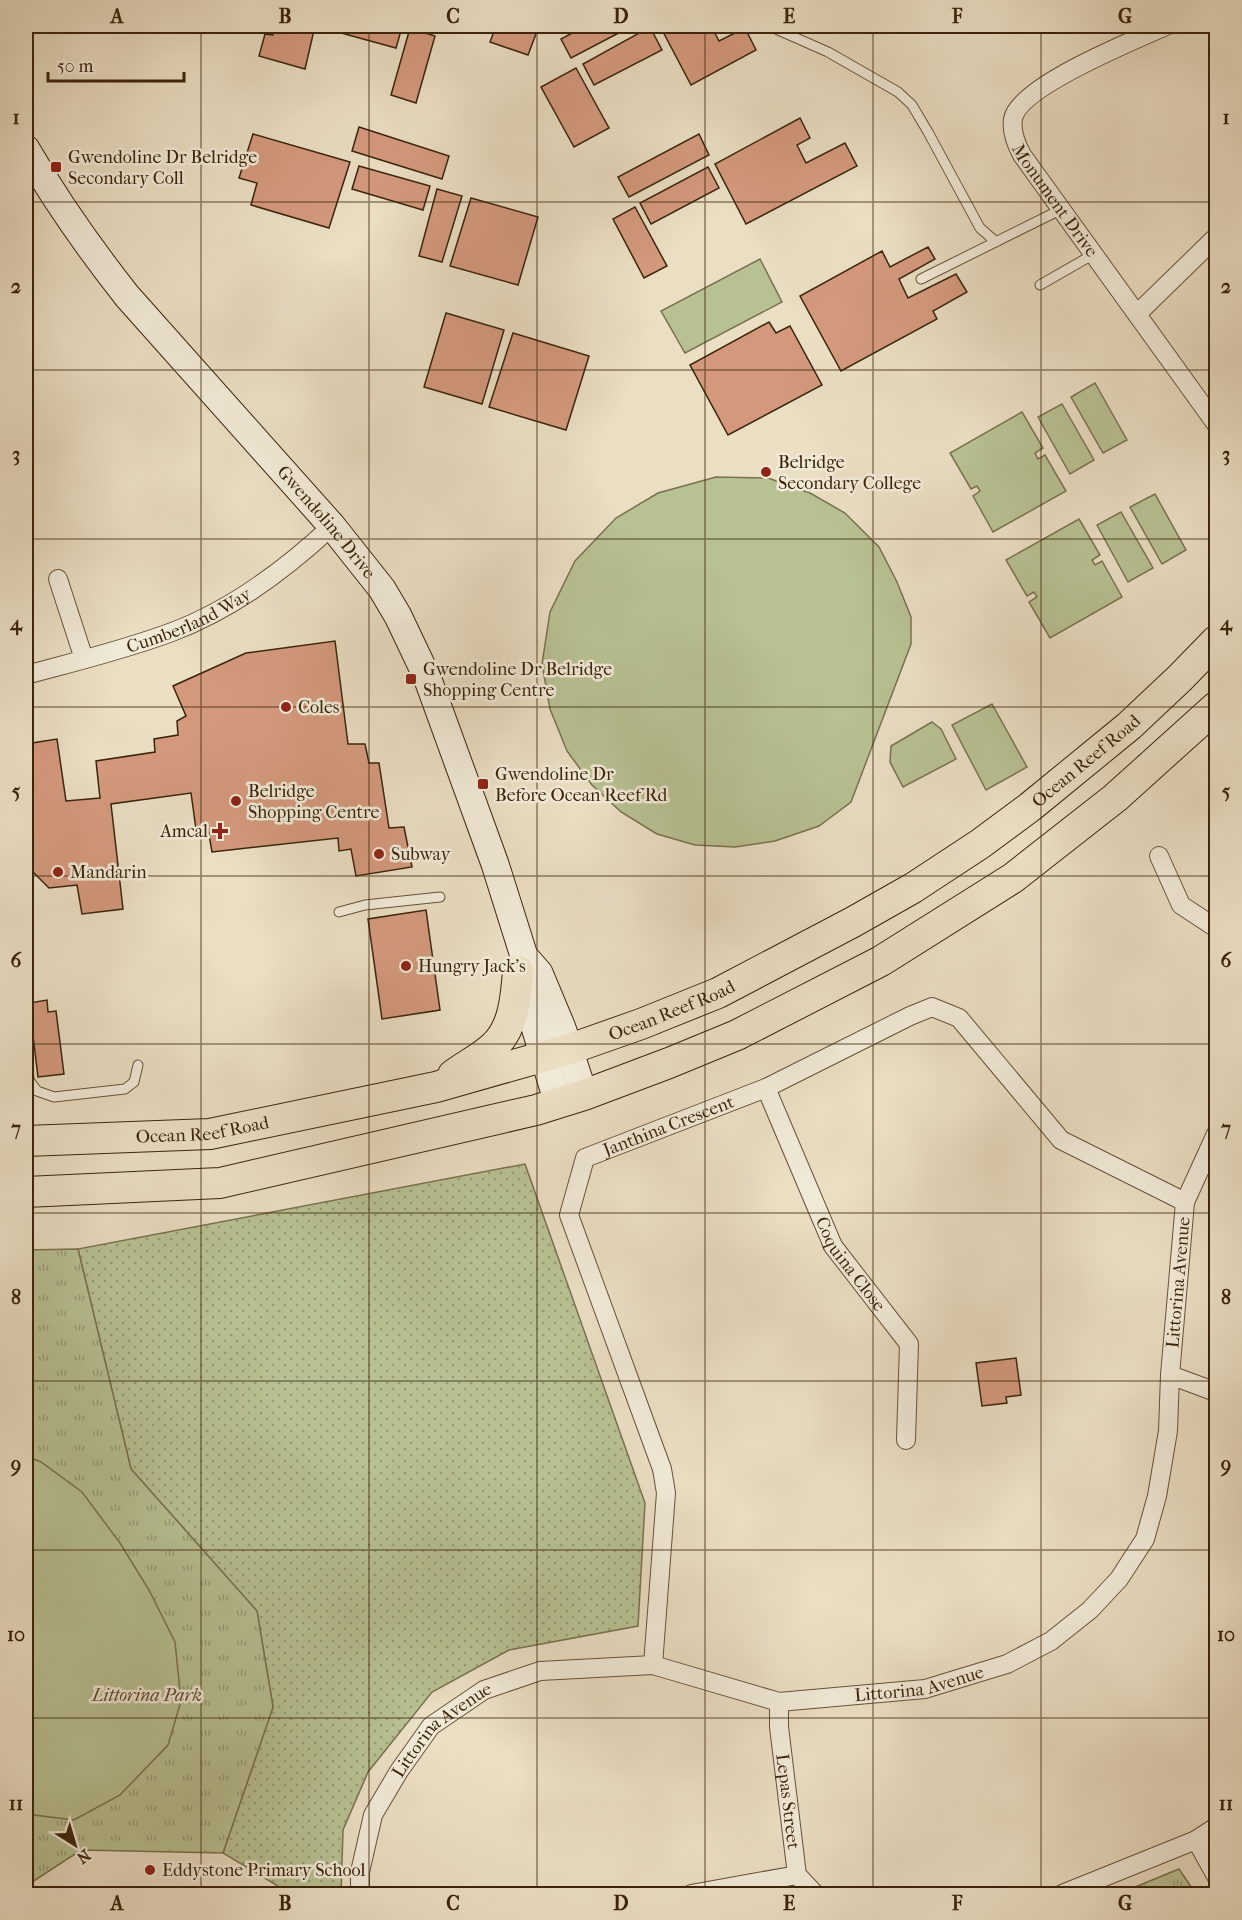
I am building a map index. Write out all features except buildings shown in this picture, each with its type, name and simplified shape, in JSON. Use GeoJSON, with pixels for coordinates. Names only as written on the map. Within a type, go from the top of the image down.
{"type":"FeatureCollection","features":[{"type":"Feature","properties":{"kind":"main road","name":"Ocean Reef Road"},"geometry":{"type":"LineString","coordinates":[[26,1141],[210,1134],[436,1087],[557,1053],[641,1024],[718,993],[913,888],[988,838],[1130,726],[1216,641]]}},
{"type":"Feature","properties":{"kind":"main road"},"geometry":{"type":"LineString","coordinates":[[26,1192],[220,1183],[525,1113],[571,1099],[669,1063],[736,1035],[881,961],[1013,878],[1115,798],[1216,707]]}},
{"type":"Feature","properties":{"kind":"main road"},"geometry":{"type":"LineString","coordinates":[[436,1087],[495,1045],[505,1030],[515,1005],[521,964]]}},
{"type":"Feature","properties":{"kind":"street","name":"Monument Drive"},"geometry":{"type":"LineString","coordinates":[[1166,26],[1077,66],[1043,86],[1019,107],[1013,118],[1015,142],[1216,424]]}},
{"type":"Feature","properties":{"kind":"street","name":"Gwendoline Drive"},"geometry":{"type":"LineString","coordinates":[[26,149],[55,199],[96,258],[332,526],[382,589],[398,616],[427,677],[495,864],[521,964],[557,1053],[571,1099]]}},
{"type":"Feature","properties":{"kind":"street"},"geometry":{"type":"LineString","coordinates":[[1138,313],[1214,239]]}},
{"type":"Feature","properties":{"kind":"street","name":"Cumberland Way"},"geometry":{"type":"LineString","coordinates":[[26,675],[172,632],[218,610],[278,573],[332,526]]}},
{"type":"Feature","properties":{"kind":"street"},"geometry":{"type":"LineString","coordinates":[[58,579],[84,659]]}},
{"type":"Feature","properties":{"kind":"street"},"geometry":{"type":"LineString","coordinates":[[1159,856],[1181,905],[1216,928]]}},
{"type":"Feature","properties":{"kind":"street","name":"Janthina Crescent"},"geometry":{"type":"LineString","coordinates":[[654,1665],[666,1493],[662,1469],[569,1215],[585,1158],[766,1088],[932,1007],[959,1018],[1062,1140],[1185,1202]]}},
{"type":"Feature","properties":{"kind":"street","name":"Coquina Close"},"geometry":{"type":"LineString","coordinates":[[766,1088],[832,1246],[909,1344],[906,1440]]}},
{"type":"Feature","properties":{"kind":"street","name":"Littorina Avenue"},"geometry":{"type":"LineString","coordinates":[[360,1894],[360,1872],[373,1815],[399,1771],[431,1726],[484,1690],[540,1671],[654,1665],[779,1702],[925,1689],[1007,1664],[1051,1641],[1090,1610],[1119,1579],[1145,1539],[1157,1496],[1168,1431],[1170,1375],[1185,1202],[1216,1134]]}},
{"type":"Feature","properties":{"kind":"street"},"geometry":{"type":"LineString","coordinates":[[1170,1375],[1216,1392]]}},
{"type":"Feature","properties":{"kind":"street","name":"Lepas Street"},"geometry":{"type":"LineString","coordinates":[[779,1702],[779,1727],[797,1875],[815,1894]]}},
{"type":"Feature","properties":{"kind":"street"},"geometry":{"type":"LineString","coordinates":[[1062,1894],[1196,1840],[1216,1827]]}},
{"type":"Feature","properties":{"kind":"street"},"geometry":{"type":"LineString","coordinates":[[1196,1840],[1216,1876]]}},
{"type":"Feature","properties":{"kind":"street"},"geometry":{"type":"LineString","coordinates":[[691,1894],[797,1875]]}},
{"type":"Feature","properties":{"kind":"lane"},"geometry":{"type":"LineString","coordinates":[[769,26],[828,52],[898,92],[912,105],[980,228],[996,242]]}},
{"type":"Feature","properties":{"kind":"lane"},"geometry":{"type":"LineString","coordinates":[[921,279],[1062,209]]}},
{"type":"Feature","properties":{"kind":"lane"},"geometry":{"type":"LineString","coordinates":[[1040,285],[1095,254]]}},
{"type":"Feature","properties":{"kind":"lane"},"geometry":{"type":"LineString","coordinates":[[339,912],[365,905],[440,897]]}},
{"type":"Feature","properties":{"kind":"lane"},"geometry":{"type":"LineString","coordinates":[[26,1036],[29,1080],[37,1091],[54,1097],[125,1089],[134,1082],[138,1065]]}},
{"type":"Feature","properties":{"kind":"green space"},"geometry":{"type":"Polygon","coordinates":[[[760,259],[782,302],[685,353],[661,311],[760,259]]]}},
{"type":"Feature","properties":{"kind":"green space"},"geometry":{"type":"Polygon","coordinates":[[[1095,383],[1127,440],[1103,453],[1071,397],[1095,383]]]}},
{"type":"Feature","properties":{"kind":"green space"},"geometry":{"type":"Polygon","coordinates":[[[1062,404],[1094,460],[1070,474],[1038,417],[1062,404]]]}},
{"type":"Feature","properties":{"kind":"green space"},"geometry":{"type":"Polygon","coordinates":[[[1022,412],[1043,448],[1035,453],[1038,459],[1045,455],[1066,491],[993,532],[973,496],[980,491],[977,486],[971,489],[950,453],[1022,412]]]}},
{"type":"Feature","properties":{"kind":"green space"},"geometry":{"type":"Polygon","coordinates":[[[716,477],[768,478],[810,493],[845,513],[879,547],[897,582],[911,617],[911,644],[851,802],[819,826],[775,841],[735,847],[695,845],[657,834],[621,812],[592,785],[567,751],[550,709],[542,664],[550,612],[575,561],[616,518],[658,493],[716,477]]]}},
{"type":"Feature","properties":{"kind":"green space"},"geometry":{"type":"Polygon","coordinates":[[[1155,494],[1186,550],[1162,564],[1130,507],[1155,494]]]}},
{"type":"Feature","properties":{"kind":"green space"},"geometry":{"type":"Polygon","coordinates":[[[1121,512],[1153,568],[1128,582],[1097,525],[1121,512]]]}},
{"type":"Feature","properties":{"kind":"green space"},"geometry":{"type":"Polygon","coordinates":[[[1079,519],[1100,555],[1092,560],[1095,565],[1102,561],[1122,597],[1050,638],[1029,602],[1037,597],[1034,592],[1027,596],[1006,560],[1079,519]]]}},
{"type":"Feature","properties":{"kind":"green space"},"geometry":{"type":"Polygon","coordinates":[[[992,704],[1027,767],[986,790],[952,725],[992,704]]]}},
{"type":"Feature","properties":{"kind":"green space"},"geometry":{"type":"Polygon","coordinates":[[[932,722],[941,729],[956,759],[903,787],[890,762],[891,746],[932,722]]]}},
{"type":"Feature","properties":{"kind":"green space"},"geometry":{"type":"Polygon","coordinates":[[[525,1164],[645,1503],[638,1626],[509,1650],[432,1692],[368,1772],[343,1830],[341,1894],[291,1894],[223,1853],[273,1707],[257,1611],[131,1469],[78,1249],[525,1164]]]}},
{"type":"Feature","properties":{"kind":"green space","name":"Littorina Park"},"geometry":{"type":"Polygon","coordinates":[[[78,1249],[131,1469],[257,1611],[273,1707],[223,1853],[81,1850],[26,1886],[26,1250],[78,1249]]]}},
{"type":"Feature","properties":{"kind":"green space"},"geometry":{"type":"Polygon","coordinates":[[[26,1456],[41,1462],[82,1492],[120,1543],[149,1590],[175,1642],[181,1701],[168,1745],[120,1795],[74,1820],[26,1814],[26,1456]]]}},
{"type":"Feature","properties":{"kind":"green space"},"geometry":{"type":"Polygon","coordinates":[[[1179,1869],[1196,1894],[1118,1894],[1179,1869]]]}},
{"type":"Feature","properties":{"kind":"place","name":"Gwendoline Dr Belridge Secondary Coll"},"geometry":{"type":"Point","coordinates":[56,167]}},
{"type":"Feature","properties":{"kind":"place","name":"Belridge Secondary College"},"geometry":{"type":"Point","coordinates":[766,472]}},
{"type":"Feature","properties":{"kind":"place","name":"Gwendoline Dr Belridge Shopping Centre"},"geometry":{"type":"Point","coordinates":[411,679]}},
{"type":"Feature","properties":{"kind":"place","name":"Coles"},"geometry":{"type":"Point","coordinates":[286,707]}},
{"type":"Feature","properties":{"kind":"place","name":"Gwendoline Dr Before Ocean Reef Rd"},"geometry":{"type":"Point","coordinates":[483,784]}},
{"type":"Feature","properties":{"kind":"place","name":"Belridge Shopping Centre"},"geometry":{"type":"Point","coordinates":[236,801]}},
{"type":"Feature","properties":{"kind":"place","name":"Amcal"},"geometry":{"type":"Point","coordinates":[220,831]}},
{"type":"Feature","properties":{"kind":"place","name":"Subway"},"geometry":{"type":"Point","coordinates":[379,854]}},
{"type":"Feature","properties":{"kind":"place","name":"Mandarin"},"geometry":{"type":"Point","coordinates":[58,872]}},
{"type":"Feature","properties":{"kind":"place","name":"Hungry Jack's"},"geometry":{"type":"Point","coordinates":[406,966]}},
{"type":"Feature","properties":{"kind":"place","name":"Eddystone Primary School"},"geometry":{"type":"Point","coordinates":[150,1870]}}]}
